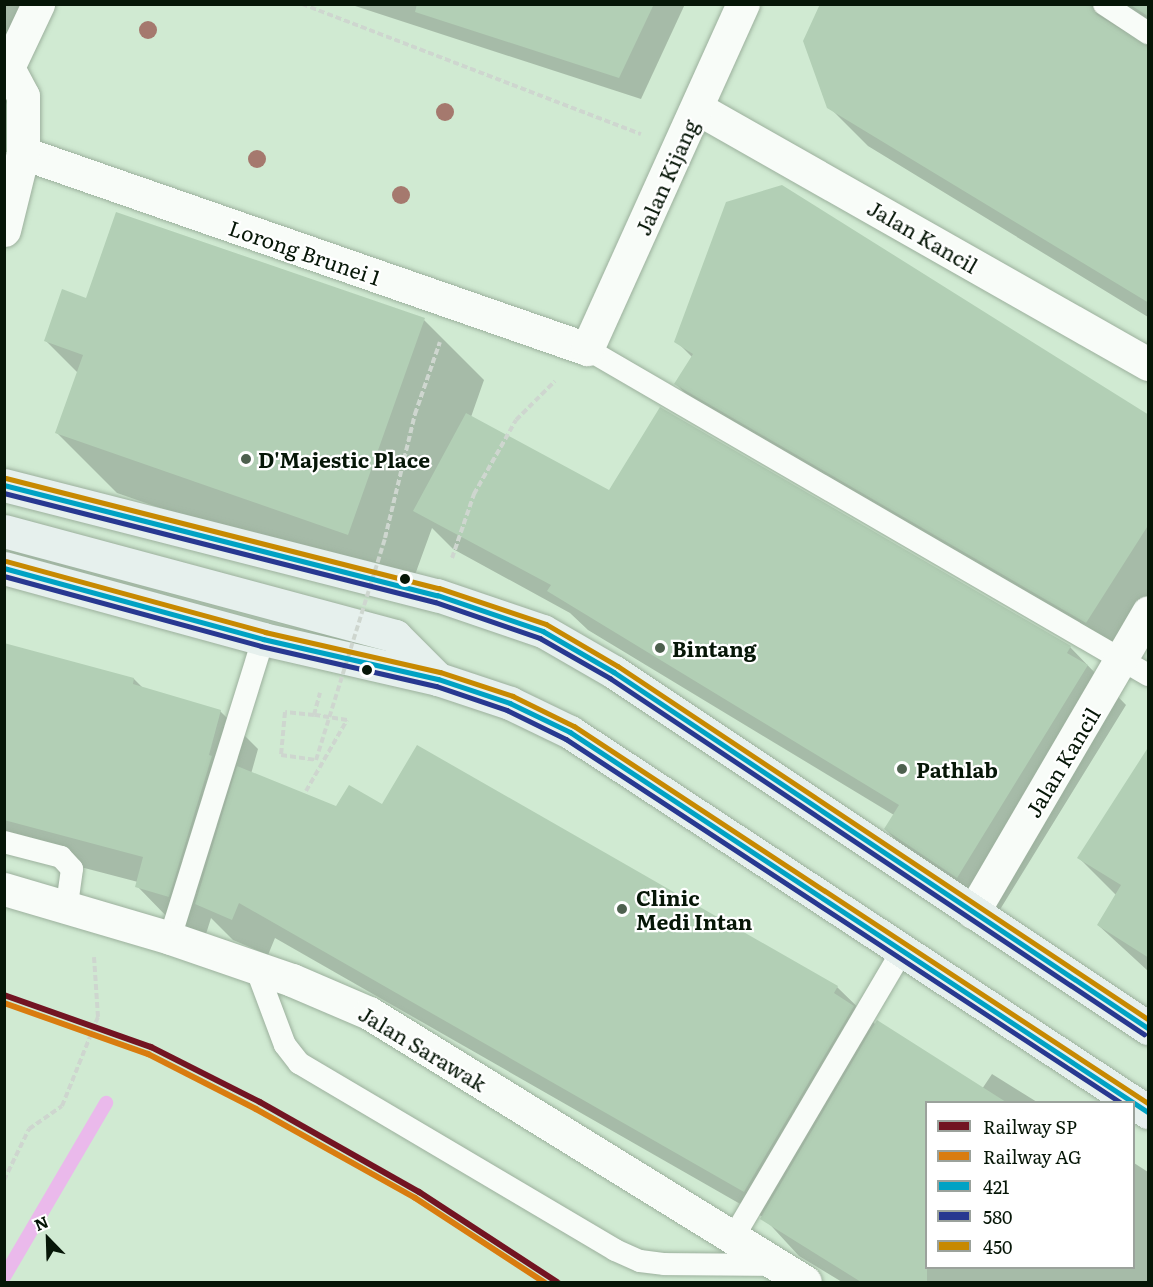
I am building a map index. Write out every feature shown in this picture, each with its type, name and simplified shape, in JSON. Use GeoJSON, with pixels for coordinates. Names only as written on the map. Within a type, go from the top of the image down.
{"type":"FeatureCollection","features":[{"type":"Feature","properties":{"kind":"main road"},"geometry":{"type":"LineString","coordinates":[[4,486],[437,595],[543,631],[614,672],[1149,1028]]}},
{"type":"Feature","properties":{"kind":"main road"},"geometry":{"type":"LineString","coordinates":[[4,531],[395,636],[438,679]]}},
{"type":"Feature","properties":{"kind":"main road"},"geometry":{"type":"LineString","coordinates":[[4,568],[263,639],[438,679],[510,703],[570,732],[1132,1101]]}},
{"type":"Feature","properties":{"kind":"main road"},"geometry":{"type":"LineString","coordinates":[[1135,1103],[1149,1112]]}},
{"type":"Feature","properties":{"kind":"street"},"geometry":{"type":"LineString","coordinates":[[4,230],[23,153],[23,96],[7,73],[38,4]]}},
{"type":"Feature","properties":{"kind":"street","name":"Jalan Kijang"},"geometry":{"type":"LineString","coordinates":[[587,349],[743,4]]}},
{"type":"Feature","properties":{"kind":"street","name":"Jalan Kancil"},"geometry":{"type":"LineString","coordinates":[[697,108],[1149,364]]}},
{"type":"Feature","properties":{"kind":"street","name":"Lorong Brunei 1"},"geometry":{"type":"LineString","coordinates":[[23,153],[587,349]]}},
{"type":"Feature","properties":{"kind":"street","name":"Jalan Kancil"},"geometry":{"type":"LineString","coordinates":[[973,912],[1136,667],[1149,612]]}},
{"type":"Feature","properties":{"kind":"street","name":"Jalan Sarawak"},"geometry":{"type":"LineString","coordinates":[[4,889],[103,915],[256,968],[369,1013],[806,1282]]}},
{"type":"Feature","properties":{"kind":"lane"},"geometry":{"type":"LineString","coordinates":[[1104,4],[1149,33]]}},
{"type":"Feature","properties":{"kind":"lane"},"geometry":{"type":"LineString","coordinates":[[587,349],[1136,667]]}},
{"type":"Feature","properties":{"kind":"lane"},"geometry":{"type":"LineString","coordinates":[[170,938],[263,639]]}},
{"type":"Feature","properties":{"kind":"lane"},"geometry":{"type":"LineString","coordinates":[[4,842],[62,857],[72,869],[67,906]]}},
{"type":"Feature","properties":{"kind":"lane"},"geometry":{"type":"LineString","coordinates":[[733,1238],[902,951]]}},
{"type":"Feature","properties":{"kind":"lane"},"geometry":{"type":"LineString","coordinates":[[256,968],[285,1045],[299,1063],[615,1250],[640,1261],[665,1264],[776,1265]]}},
{"type":"Feature","properties":{"kind":"path"},"geometry":{"type":"LineString","coordinates":[[302,4],[679,148]]}},
{"type":"Feature","properties":{"kind":"path"},"geometry":{"type":"LineString","coordinates":[[306,791],[346,720],[314,715],[285,712],[282,754],[316,760],[385,538],[415,414],[454,304]]}},
{"type":"Feature","properties":{"kind":"path"},"geometry":{"type":"LineString","coordinates":[[437,595],[474,494],[516,420],[587,349]]}},
{"type":"Feature","properties":{"kind":"path"},"geometry":{"type":"LineString","coordinates":[[314,715],[331,654]]}},
{"type":"Feature","properties":{"kind":"path"},"geometry":{"type":"LineString","coordinates":[[4,1180],[29,1129],[62,1106],[98,1017],[93,958],[103,915]]}},
{"type":"Feature","properties":{"kind":"building"},"geometry":{"type":"Polygon","coordinates":[[[417,4],[654,4],[619,78],[415,12],[417,4]]]}},
{"type":"Feature","properties":{"kind":"building"},"geometry":{"type":"Polygon","coordinates":[[[820,4],[1091,4],[1097,15],[1149,46],[1149,303],[827,108],[803,41],[820,4]]]}},
{"type":"Feature","properties":{"kind":"building"},"geometry":{"type":"Polygon","coordinates":[[[1129,4],[1149,4],[1149,17],[1129,4]]]}},
{"type":"Feature","properties":{"kind":"building"},"geometry":{"type":"Polygon","coordinates":[[[782,185],[1149,415],[1149,524],[1086,623],[674,384],[693,354],[674,342],[726,202],[782,185]]]}},
{"type":"Feature","properties":{"kind":"building"},"geometry":{"type":"Polygon","coordinates":[[[116,212],[425,318],[348,535],[55,433],[83,355],[44,341],[62,289],[86,298],[116,212]]]}},
{"type":"Feature","properties":{"kind":"building"},"geometry":{"type":"Polygon","coordinates":[[[660,407],[1071,646],[1067,653],[1088,665],[957,878],[884,829],[899,805],[547,591],[551,585],[413,511],[466,413],[609,490],[660,407]]]}},
{"type":"Feature","properties":{"kind":"building"},"geometry":{"type":"Polygon","coordinates":[[[4,643],[134,678],[133,684],[221,710],[209,755],[212,756],[169,897],[135,887],[143,857],[4,820],[4,643]]]}},
{"type":"Feature","properties":{"kind":"building"},"geometry":{"type":"Polygon","coordinates":[[[417,745],[838,986],[834,993],[854,1006],[744,1192],[239,903],[232,920],[195,904],[237,766],[336,806],[349,785],[382,804],[417,745]]]}},
{"type":"Feature","properties":{"kind":"building"},"geometry":{"type":"Polygon","coordinates":[[[1149,746],[1149,958],[1097,925],[1121,885],[1077,858],[1149,746]]]}},
{"type":"Feature","properties":{"kind":"building"},"geometry":{"type":"Polygon","coordinates":[[[877,1020],[1004,1101],[925,1101],[925,1269],[927,1269],[927,1282],[861,1282],[760,1219],[877,1020]]]}},
{"type":"Feature","properties":{"kind":"waterway"},"geometry":{"type":"LineString","coordinates":[[4,1277],[106,1103]]}},
{"type":"Feature","properties":{"kind":"rail line","name":"SP"},"geometry":{"type":"LineString","coordinates":[[4,995],[151,1047],[260,1102],[419,1192],[557,1282]]}},
{"type":"Feature","properties":{"kind":"rail line","name":"AG"},"geometry":{"type":"LineString","coordinates":[[4,1003],[148,1054],[256,1109],[415,1198],[544,1282]]}},
{"type":"Feature","properties":{"kind":"transit line","name":"450"},"geometry":{"type":"LineString","coordinates":[[6,478],[439,588],[546,624],[618,666],[1148,1019]]}},
{"type":"Feature","properties":{"kind":"transit line","name":"421"},"geometry":{"type":"LineString","coordinates":[[4,485],[437,595],[543,631],[614,672],[1148,1028]]}},
{"type":"Feature","properties":{"kind":"transit line","name":"580"},"geometry":{"type":"LineString","coordinates":[[4,493],[435,602],[540,638],[610,678],[1144,1034]]}},
{"type":"Feature","properties":{"kind":"transit line","name":"450"},"geometry":{"type":"LineString","coordinates":[[6,561],[265,632],[440,672],[513,696],[574,726],[1148,1103]]}},
{"type":"Feature","properties":{"kind":"transit line","name":"421"},"geometry":{"type":"LineString","coordinates":[[4,568],[263,639],[438,679],[510,703],[570,732],[1131,1101]]}},
{"type":"Feature","properties":{"kind":"transit line","name":"580"},"geometry":{"type":"LineString","coordinates":[[4,576],[261,646],[436,686],[507,710],[566,739],[1118,1101]]}},
{"type":"Feature","properties":{"kind":"transit line","name":"421"},"geometry":{"type":"LineString","coordinates":[[1135,1103],[1148,1112]]}},
{"type":"Feature","properties":{"kind":"place","name":"D'Majestic Place"},"geometry":{"type":"Point","coordinates":[246,459]}},
{"type":"Feature","properties":{"kind":"place","name":"Bintang"},"geometry":{"type":"Point","coordinates":[660,648]}},
{"type":"Feature","properties":{"kind":"place","name":"Pathlab"},"geometry":{"type":"Point","coordinates":[902,769]}},
{"type":"Feature","properties":{"kind":"place","name":"Clinic Medi Intan"},"geometry":{"type":"Point","coordinates":[622,909]}}]}
